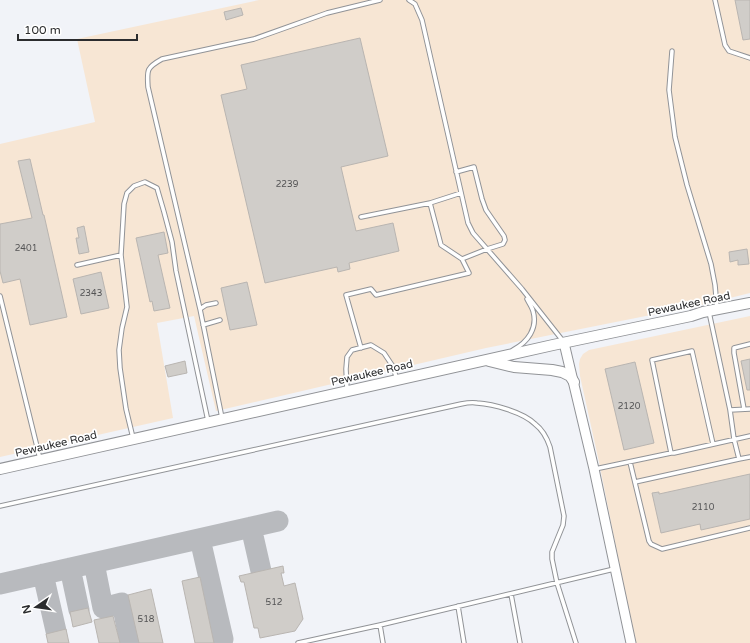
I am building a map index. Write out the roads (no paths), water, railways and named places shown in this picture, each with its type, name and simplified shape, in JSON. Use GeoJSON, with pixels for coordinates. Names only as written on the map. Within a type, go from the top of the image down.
{"type":"FeatureCollection","features":[{"type":"Feature","properties":{"kind":"main road","name":"Pewaukee Road"},"geometry":{"type":"LineString","coordinates":[[0,469],[564,342],[750,303]]}},
{"type":"Feature","properties":{"kind":"main road"},"geometry":{"type":"LineString","coordinates":[[490,359],[514,367],[562,372],[570,376],[574,382]]}},
{"type":"Feature","properties":{"kind":"street"},"geometry":{"type":"LineString","coordinates":[[564,342],[594,469],[631,643]]}},
{"type":"Feature","properties":{"kind":"lane"},"geometry":{"type":"LineString","coordinates":[[222,419],[200,309],[148,87],[148,72],[151,65],[162,59],[254,39],[327,13],[380,0]]}},
{"type":"Feature","properties":{"kind":"lane"},"geometry":{"type":"LineString","coordinates":[[409,0],[415,4],[422,20],[468,223],[473,233],[522,289],[564,342]]}},
{"type":"Feature","properties":{"kind":"lane"},"geometry":{"type":"LineString","coordinates":[[715,0],[724,45],[729,51],[750,58]]}},
{"type":"Feature","properties":{"kind":"lane"},"geometry":{"type":"LineString","coordinates":[[672,51],[669,90],[674,137],[711,264],[715,284],[713,310],[734,439],[740,459]]}},
{"type":"Feature","properties":{"kind":"lane"},"geometry":{"type":"LineString","coordinates":[[456,172],[474,168],[486,210],[504,236],[505,240],[503,244],[462,259]]}},
{"type":"Feature","properties":{"kind":"lane"},"geometry":{"type":"LineString","coordinates":[[133,439],[126,409],[120,368],[119,350],[127,307],[121,255],[124,204],[127,192],[134,186],[145,182],[157,188],[172,242],[176,271],[208,422]]}},
{"type":"Feature","properties":{"kind":"lane"},"geometry":{"type":"LineString","coordinates":[[361,217],[430,203],[461,193]]}},
{"type":"Feature","properties":{"kind":"lane"},"geometry":{"type":"LineString","coordinates":[[361,348],[346,295],[371,289],[376,295],[469,273],[462,259],[441,245],[430,203]]}},
{"type":"Feature","properties":{"kind":"lane"},"geometry":{"type":"LineString","coordinates":[[77,265],[121,255]]}},
{"type":"Feature","properties":{"kind":"lane"},"geometry":{"type":"LineString","coordinates":[[490,359],[519,347],[528,339],[533,331],[535,320],[533,310],[522,289]]}},
{"type":"Feature","properties":{"kind":"lane"},"geometry":{"type":"LineString","coordinates":[[0,296],[40,460]]}},
{"type":"Feature","properties":{"kind":"lane"},"geometry":{"type":"LineString","coordinates":[[200,309],[206,305],[216,302]]}},
{"type":"Feature","properties":{"kind":"lane"},"geometry":{"type":"LineString","coordinates":[[203,325],[220,320]]}},
{"type":"Feature","properties":{"kind":"lane"},"geometry":{"type":"LineString","coordinates":[[744,409],[734,348],[750,344]]}},
{"type":"Feature","properties":{"kind":"lane"},"geometry":{"type":"LineString","coordinates":[[347,391],[347,357],[352,350],[361,348],[371,346],[384,353],[392,365],[397,380]]}},
{"type":"Feature","properties":{"kind":"lane"},"geometry":{"type":"LineString","coordinates":[[671,453],[652,360],[692,352],[713,444]]}},
{"type":"Feature","properties":{"kind":"lane"},"geometry":{"type":"LineString","coordinates":[[0,506],[461,404],[476,402],[527,417],[541,430],[550,447],[564,516],[563,524],[552,552],[552,559],[557,583],[576,643]]}},
{"type":"Feature","properties":{"kind":"lane"},"geometry":{"type":"LineString","coordinates":[[730,410],[750,409]]}},
{"type":"Feature","properties":{"kind":"lane"},"geometry":{"type":"LineString","coordinates":[[594,469],[750,436]]}},
{"type":"Feature","properties":{"kind":"lane"},"geometry":{"type":"LineString","coordinates":[[635,482],[750,457]]}},
{"type":"Feature","properties":{"kind":"lane"},"geometry":{"type":"LineString","coordinates":[[630,462],[648,541],[651,544],[662,549],[750,528]]}},
{"type":"Feature","properties":{"kind":"lane"},"geometry":{"type":"LineString","coordinates":[[298,643],[615,569]]}},
{"type":"Feature","properties":{"kind":"lane"},"geometry":{"type":"LineString","coordinates":[[511,594],[520,643]]}},
{"type":"Feature","properties":{"kind":"lane"},"geometry":{"type":"LineString","coordinates":[[458,606],[462,642]]}},
{"type":"Feature","properties":{"kind":"lane"},"geometry":{"type":"LineString","coordinates":[[380,625],[383,643]]}}]}
